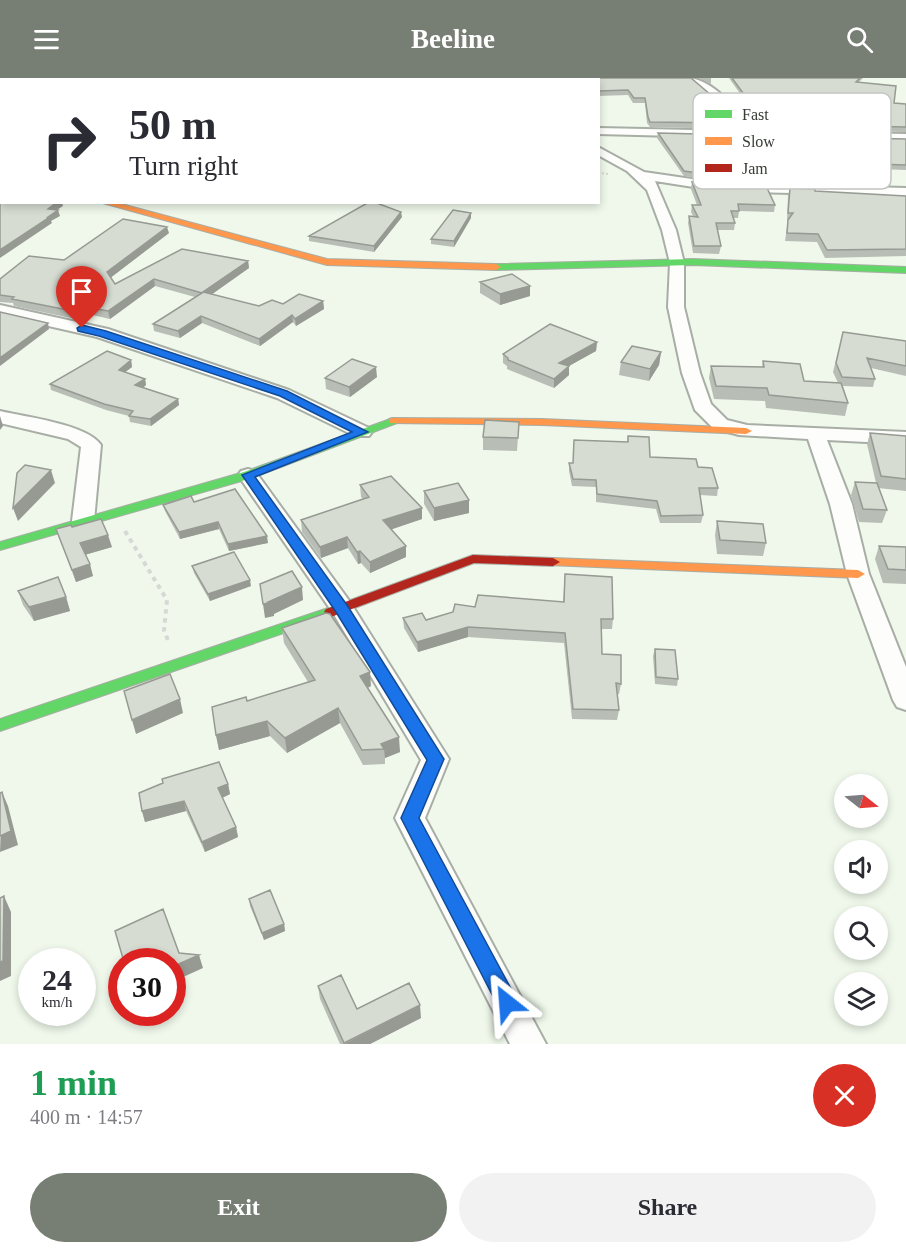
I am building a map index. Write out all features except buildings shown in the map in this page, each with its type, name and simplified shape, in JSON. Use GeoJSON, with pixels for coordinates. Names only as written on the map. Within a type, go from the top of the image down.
{"type":"FeatureCollection","features":[{"type":"Feature","properties":{"kind":"street"},"geometry":{"type":"LineString","coordinates":[[693,78],[713,93]]}},
{"type":"Feature","properties":{"kind":"street"},"geometry":{"type":"LineString","coordinates":[[600,130],[693,133]]}},
{"type":"Feature","properties":{"kind":"street"},"geometry":{"type":"LineString","coordinates":[[891,138],[906,138]]}},
{"type":"Feature","properties":{"kind":"street"},"geometry":{"type":"LineString","coordinates":[[600,151],[640,175],[654,190],[669,230],[677,263],[676,307],[691,373],[702,406],[720,424],[746,431]]}},
{"type":"Feature","properties":{"kind":"street"},"geometry":{"type":"LineString","coordinates":[[640,175],[693,183]]}},
{"type":"Feature","properties":{"kind":"street"},"geometry":{"type":"LineString","coordinates":[[794,189],[906,192]]}},
{"type":"Feature","properties":{"kind":"street"},"geometry":{"type":"LineString","coordinates":[[110,204],[327,262],[498,267],[677,263],[906,270]]}},
{"type":"Feature","properties":{"kind":"street"},"geometry":{"type":"LineString","coordinates":[[0,310],[102,333],[284,394],[362,432]]}},
{"type":"Feature","properties":{"kind":"street"},"geometry":{"type":"LineString","coordinates":[[0,417],[75,435],[92,446],[83,521]]}},
{"type":"Feature","properties":{"kind":"street"},"geometry":{"type":"LineString","coordinates":[[0,546],[248,475],[395,420],[542,422],[816,436],[906,438]]}},
{"type":"Feature","properties":{"kind":"street"},"geometry":{"type":"LineString","coordinates":[[816,436],[841,504],[858,574],[906,700]]}},
{"type":"Feature","properties":{"kind":"street"},"geometry":{"type":"LineString","coordinates":[[248,475],[342,608],[435,759],[410,818],[529,1044]]}},
{"type":"Feature","properties":{"kind":"street"},"geometry":{"type":"LineString","coordinates":[[0,725],[342,608],[473,559],[858,574]]}},
{"type":"Feature","properties":{"kind":"path"},"geometry":{"type":"LineString","coordinates":[[103,515],[128,533],[167,600],[164,630],[177,663]]}},
{"type":"Feature","properties":{"kind":"traffic: fast"},"geometry":{"type":"LineString","coordinates":[[496,267],[693,262],[906,270]]}},
{"type":"Feature","properties":{"kind":"traffic: fast"},"geometry":{"type":"LineString","coordinates":[[0,546],[248,475],[393,421]]}},
{"type":"Feature","properties":{"kind":"traffic: fast"},"geometry":{"type":"LineString","coordinates":[[0,725],[331,612]]}},
{"type":"Feature","properties":{"kind":"traffic: slow"},"geometry":{"type":"LineString","coordinates":[[110,204],[327,262],[496,267]]}},
{"type":"Feature","properties":{"kind":"traffic: slow"},"geometry":{"type":"LineString","coordinates":[[393,421],[542,422],[746,431]]}},
{"type":"Feature","properties":{"kind":"traffic: slow"},"geometry":{"type":"LineString","coordinates":[[553,562],[858,574]]}},
{"type":"Feature","properties":{"kind":"traffic: jam"},"geometry":{"type":"LineString","coordinates":[[331,612],[473,559],[553,562]]}},
{"type":"Feature","properties":{"kind":"route"},"geometry":{"type":"LineString","coordinates":[[82,328],[284,394],[362,432],[248,475],[342,608],[435,759],[410,818],[507,1003]]}}]}
